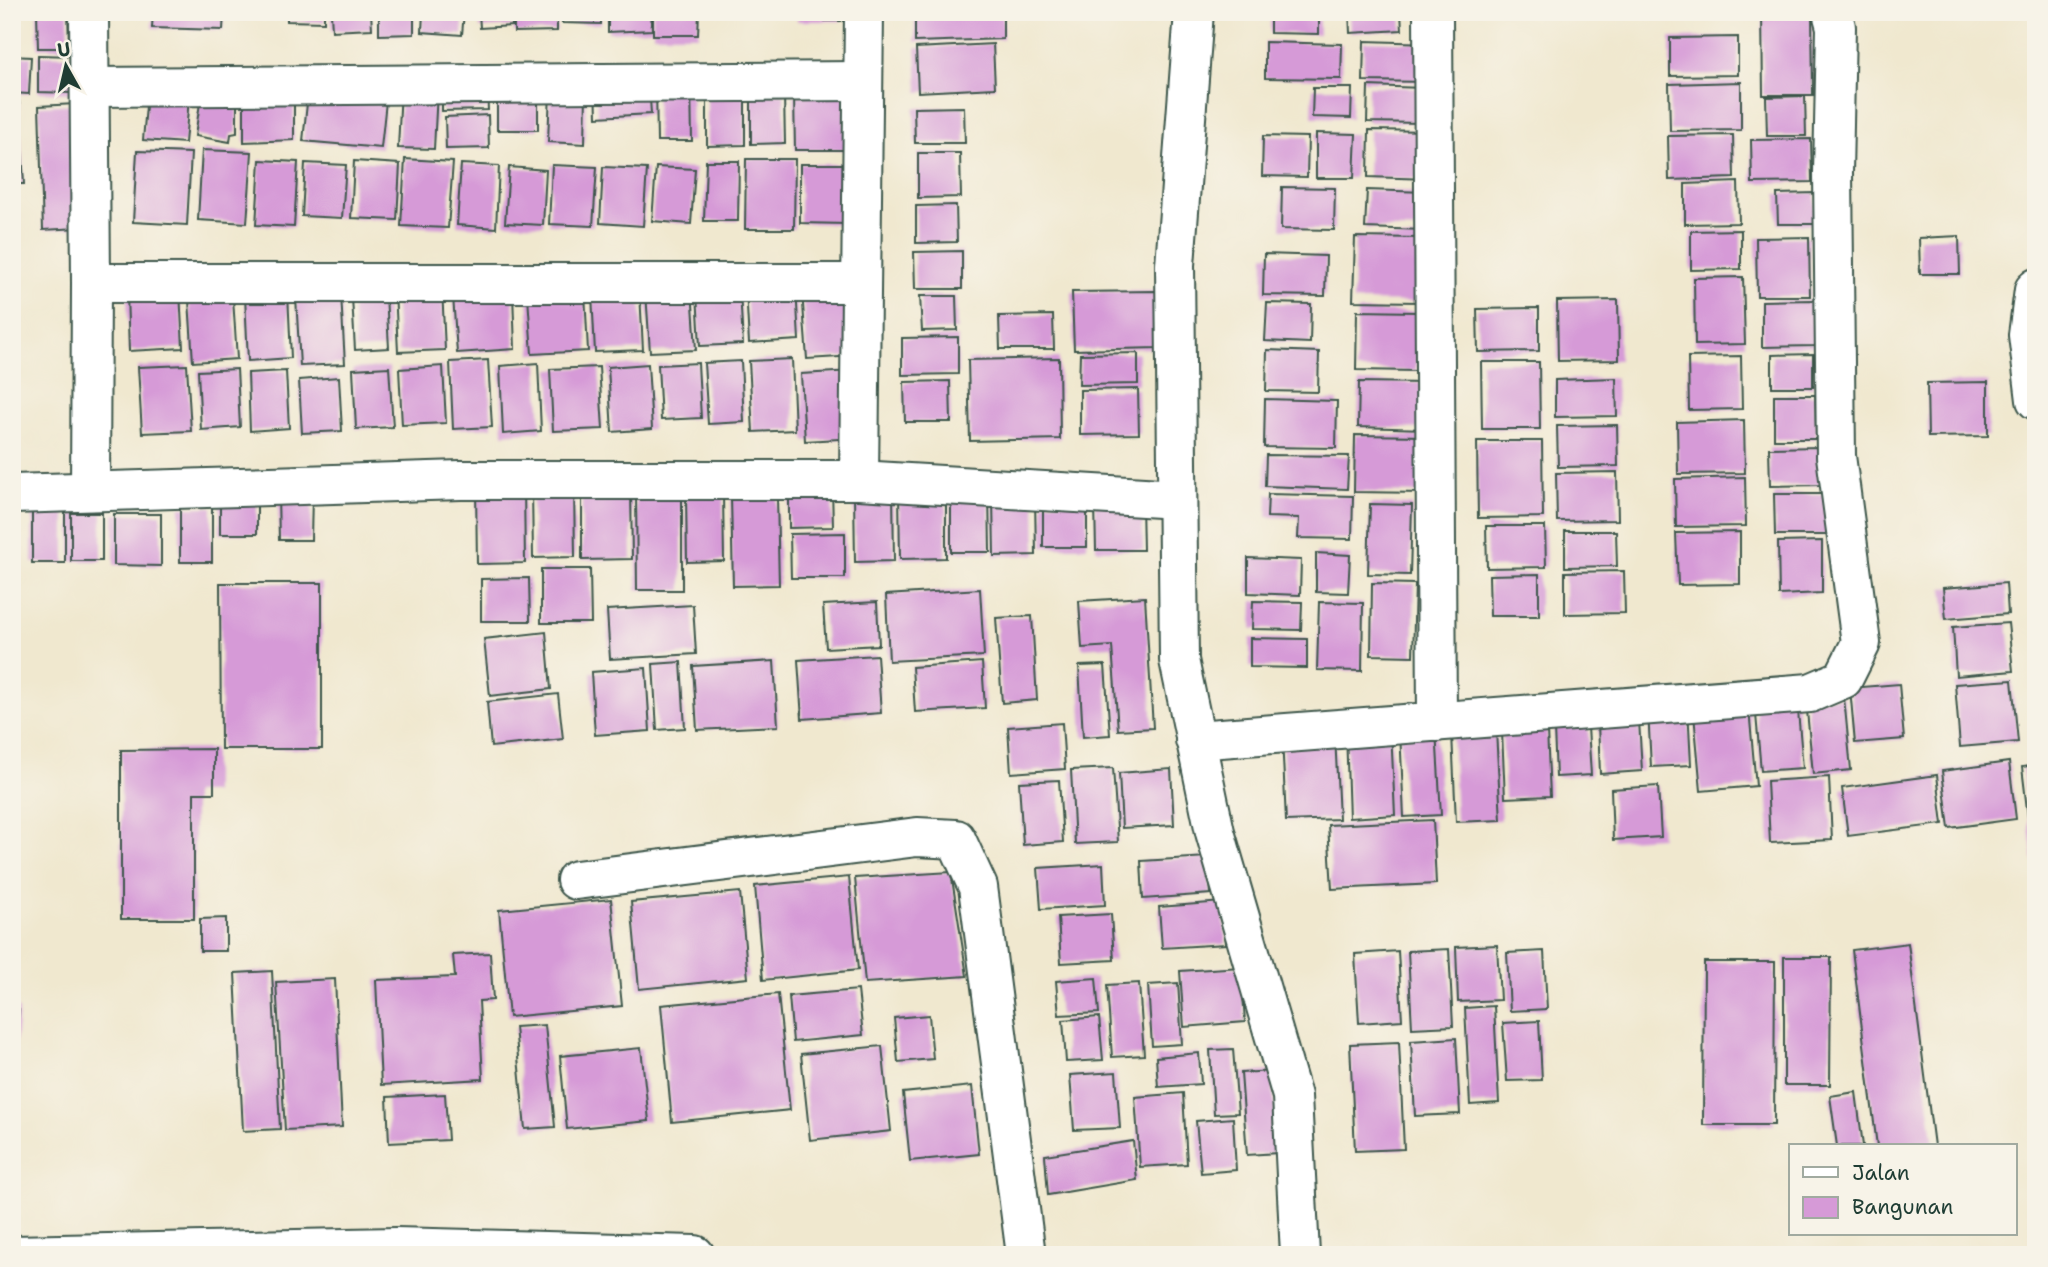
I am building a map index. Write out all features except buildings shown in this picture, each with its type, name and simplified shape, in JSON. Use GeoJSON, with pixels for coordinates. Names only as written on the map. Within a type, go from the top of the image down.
{"type":"FeatureCollection","features":[{"type":"Feature","properties":{"kind":"street"},"geometry":{"type":"LineString","coordinates":[[89,12],[92,283],[90,491]]}},
{"type":"Feature","properties":{"kind":"street"},"geometry":{"type":"LineString","coordinates":[[859,480],[864,12]]}},
{"type":"Feature","properties":{"kind":"street"},"geometry":{"type":"LineString","coordinates":[[1194,12],[1175,265],[1179,660],[1215,832],[1292,1096],[1300,1255]]}},
{"type":"Feature","properties":{"kind":"street"},"geometry":{"type":"LineString","coordinates":[[1433,12],[1437,722]]}},
{"type":"Feature","properties":{"kind":"street"},"geometry":{"type":"LineString","coordinates":[[1195,740],[1810,693],[1843,679],[1861,642],[1836,456],[1833,173],[1836,26],[1832,12]]}},
{"type":"Feature","properties":{"kind":"street"},"geometry":{"type":"LineString","coordinates":[[90,87],[863,81]]}},
{"type":"Feature","properties":{"kind":"street"},"geometry":{"type":"LineString","coordinates":[[92,283],[861,283]]}},
{"type":"Feature","properties":{"kind":"street"},"geometry":{"type":"LineString","coordinates":[[2036,288],[2028,335],[2036,400]]}},
{"type":"Feature","properties":{"kind":"street"},"geometry":{"type":"LineString","coordinates":[[12,494],[461,480],[859,480],[1177,499]]}},
{"type":"Feature","properties":{"kind":"street"},"geometry":{"type":"LineString","coordinates":[[576,880],[917,837],[956,839],[978,887],[1026,1255]]}},
{"type":"Feature","properties":{"kind":"street"},"geometry":{"type":"LineString","coordinates":[[12,1255],[396,1247],[695,1255]]}}]}
